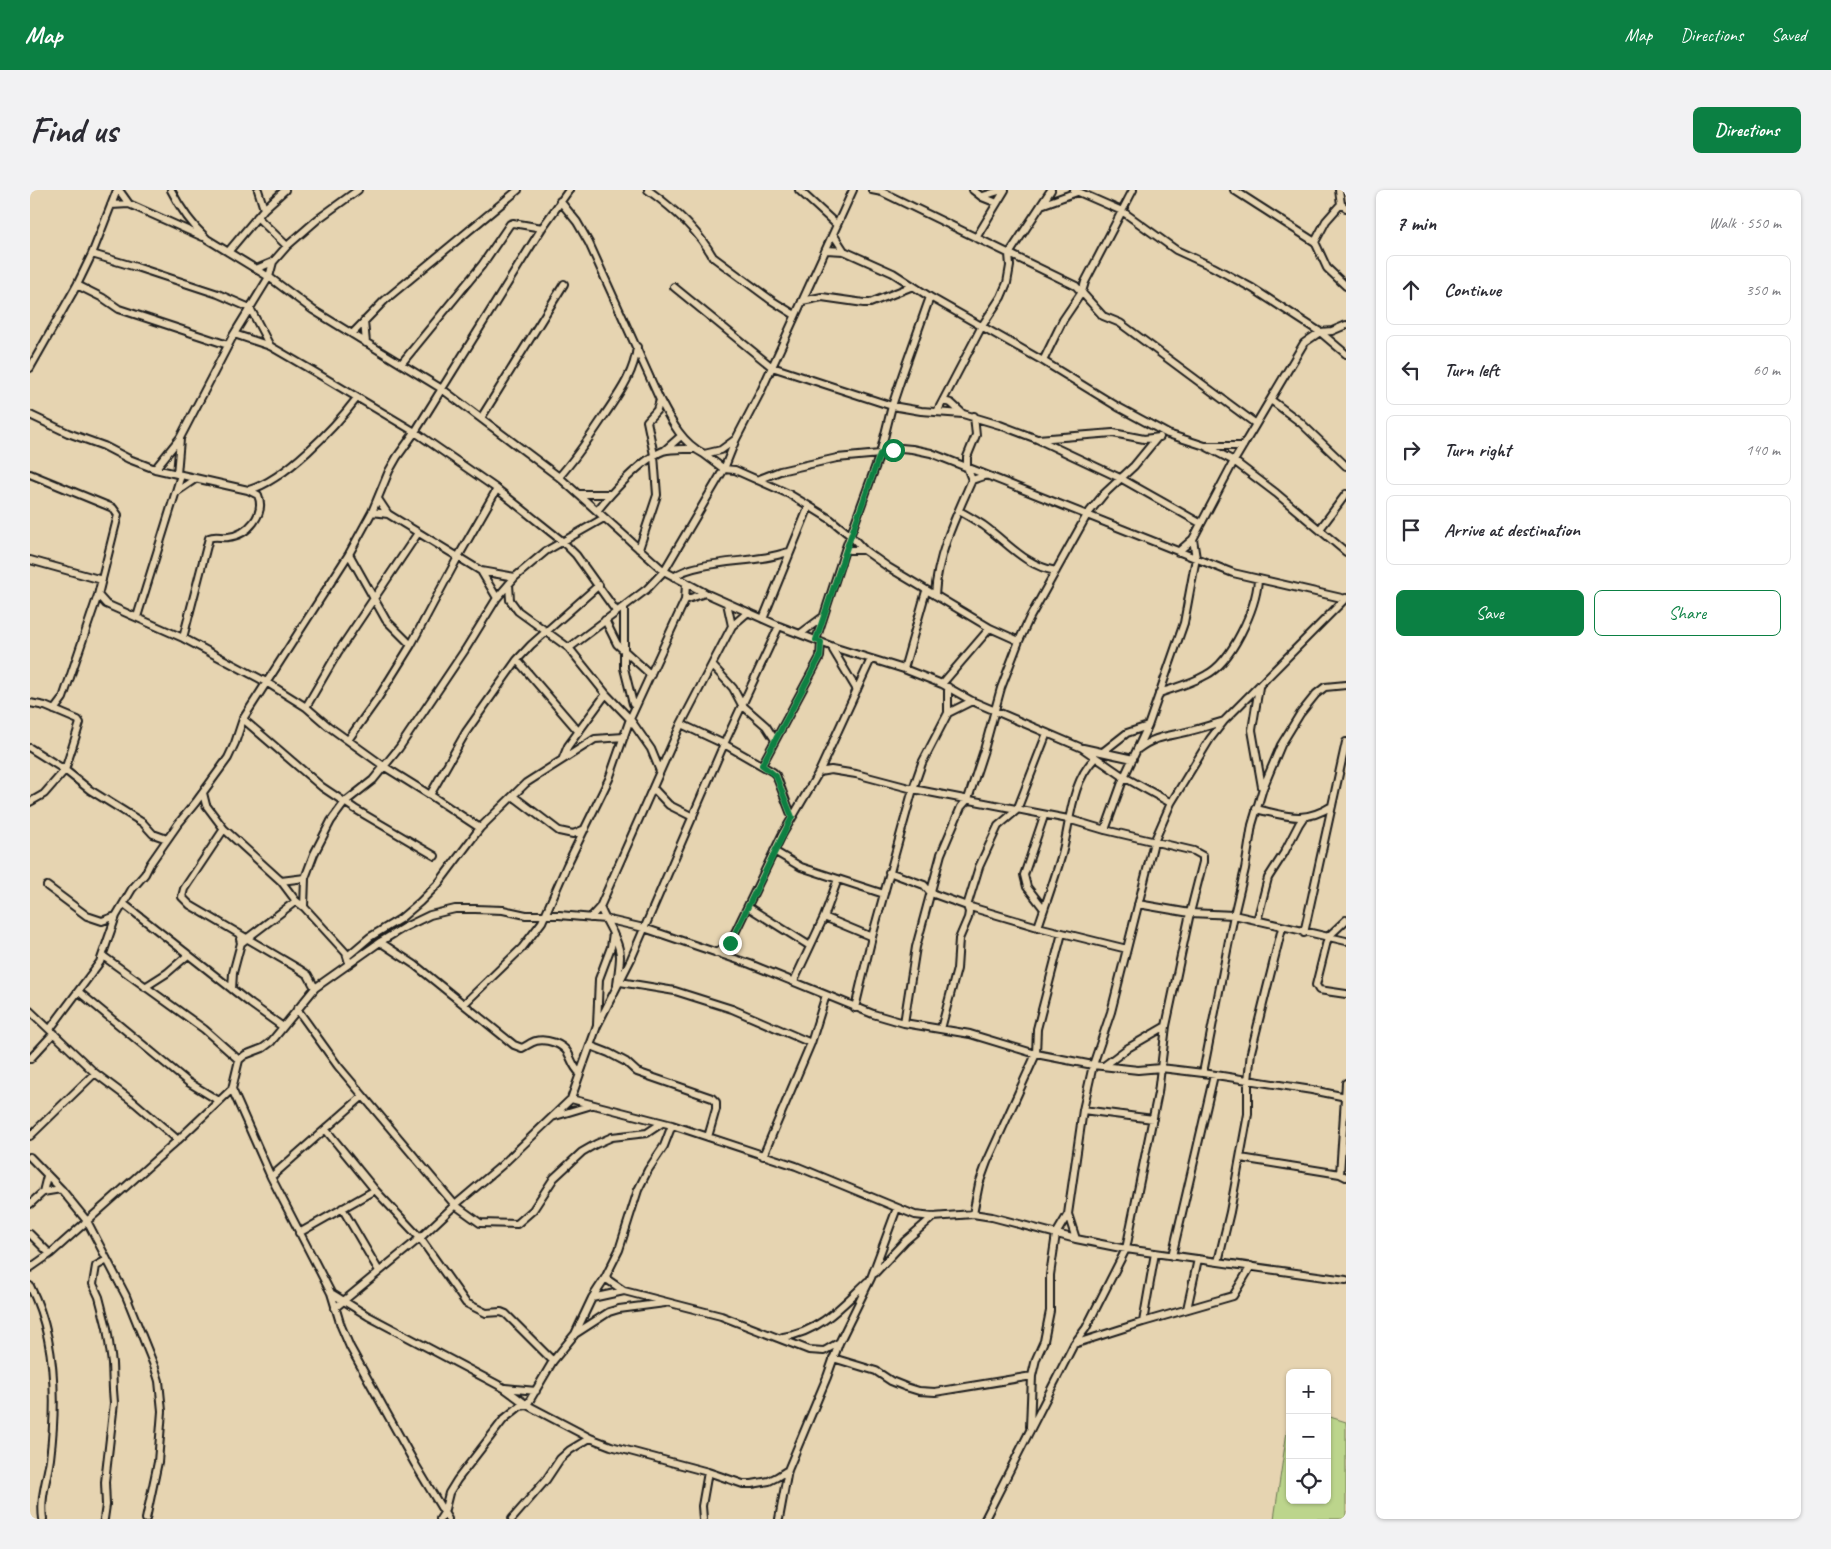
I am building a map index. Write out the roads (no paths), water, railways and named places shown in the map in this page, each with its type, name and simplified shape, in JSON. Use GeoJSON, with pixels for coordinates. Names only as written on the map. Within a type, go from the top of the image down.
{"type":"FeatureCollection","features":[{"type":"Feature","properties":{"kind":"street"},"geometry":{"type":"LineString","coordinates":[[30,368],[77,285],[118,190],[129,204]]}},
{"type":"Feature","properties":{"kind":"street"},"geometry":{"type":"LineString","coordinates":[[171,190],[187,215],[207,239]]}},
{"type":"Feature","properties":{"kind":"street"},"geometry":{"type":"LineString","coordinates":[[258,190],[264,209]]}},
{"type":"Feature","properties":{"kind":"street"},"geometry":{"type":"LineString","coordinates":[[228,252],[264,209],[285,190]]}},
{"type":"Feature","properties":{"kind":"street"},"geometry":{"type":"LineString","coordinates":[[155,469],[180,438],[234,334],[269,277],[273,262],[287,246],[318,219],[358,190]]}},
{"type":"Feature","properties":{"kind":"street"},"geometry":{"type":"LineString","coordinates":[[352,334],[364,321],[444,250],[518,190]]}},
{"type":"Feature","properties":{"kind":"street"},"geometry":{"type":"LineString","coordinates":[[30,1059],[52,1031],[103,956],[116,916],[168,839],[228,758],[243,719],[349,554],[372,512],[397,456],[415,432],[560,200],[569,190]]}},
{"type":"Feature","properties":{"kind":"street"},"geometry":{"type":"LineString","coordinates":[[648,190],[675,210],[708,247],[713,257],[771,300],[795,315]]}},
{"type":"Feature","properties":{"kind":"street"},"geometry":{"type":"LineString","coordinates":[[799,190],[837,224]]}},
{"type":"Feature","properties":{"kind":"street"},"geometry":{"type":"LineString","coordinates":[[569,648],[647,589],[664,571],[724,469],[736,439],[772,367],[852,193],[861,190]]}},
{"type":"Feature","properties":{"kind":"street"},"geometry":{"type":"LineString","coordinates":[[872,190],[882,192],[1076,286],[1103,316],[1120,323],[1256,424]]}},
{"type":"Feature","properties":{"kind":"street"},"geometry":{"type":"LineString","coordinates":[[973,190],[997,204]]}},
{"type":"Feature","properties":{"kind":"street"},"geometry":{"type":"LineString","coordinates":[[976,238],[997,204],[1003,190]]}},
{"type":"Feature","properties":{"kind":"street"},"geometry":{"type":"LineString","coordinates":[[982,196],[988,196],[1003,190]]}},
{"type":"Feature","properties":{"kind":"street"},"geometry":{"type":"LineString","coordinates":[[937,412],[982,326],[996,308],[1007,283],[1010,266],[1009,254],[1051,190]]}},
{"type":"Feature","properties":{"kind":"street"},"geometry":{"type":"LineString","coordinates":[[1043,361],[1063,320],[1082,292],[1133,190]]}},
{"type":"Feature","properties":{"kind":"street"},"geometry":{"type":"LineString","coordinates":[[1234,190],[1315,242],[1327,268],[1346,286]]}},
{"type":"Feature","properties":{"kind":"street"},"geometry":{"type":"LineString","coordinates":[[1315,242],[1326,222],[1343,206],[1339,190]]}},
{"type":"Feature","properties":{"kind":"street"},"geometry":{"type":"LineString","coordinates":[[1041,206],[1076,191],[1122,211],[1176,250],[1252,288],[1320,332],[1346,354]]}},
{"type":"Feature","properties":{"kind":"street"},"geometry":{"type":"LineString","coordinates":[[560,200],[589,242],[671,421],[681,436],[694,449],[724,469],[735,470],[789,494],[830,519],[851,536],[864,550],[926,591],[990,628],[1018,641]]}},
{"type":"Feature","properties":{"kind":"street"},"geometry":{"type":"LineString","coordinates":[[111,205],[129,204],[207,239],[269,277],[313,310],[442,389],[559,477],[664,571],[686,584],[747,613],[834,649],[904,669],[942,684],[972,701],[1082,748],[1124,777],[1171,803]]}},
{"type":"Feature","properties":{"kind":"street"},"geometry":{"type":"LineString","coordinates":[[257,217],[287,246]]}},
{"type":"Feature","properties":{"kind":"street"},"geometry":{"type":"LineString","coordinates":[[401,364],[482,265],[510,224],[542,228]]}},
{"type":"Feature","properties":{"kind":"street"},"geometry":{"type":"LineString","coordinates":[[833,234],[844,251]]}},
{"type":"Feature","properties":{"kind":"street"},"geometry":{"type":"LineString","coordinates":[[826,250],[844,251],[893,273],[930,297],[1043,361],[1118,407],[1168,434],[1205,446],[1234,461],[1276,493],[1346,552]]}},
{"type":"Feature","properties":{"kind":"street"},"geometry":{"type":"LineString","coordinates":[[92,254],[218,294],[250,308],[270,346]]}},
{"type":"Feature","properties":{"kind":"street"},"geometry":{"type":"LineString","coordinates":[[256,269],[273,262]]}},
{"type":"Feature","properties":{"kind":"street"},"geometry":{"type":"LineString","coordinates":[[1076,286],[1086,282]]}},
{"type":"Feature","properties":{"kind":"street"},"geometry":{"type":"LineString","coordinates":[[481,418],[564,284]]}},
{"type":"Feature","properties":{"kind":"street"},"geometry":{"type":"LineString","coordinates":[[77,285],[103,298],[119,309],[228,345]]}},
{"type":"Feature","properties":{"kind":"street"},"geometry":{"type":"LineString","coordinates":[[802,301],[822,297],[864,303],[913,286]]}},
{"type":"Feature","properties":{"kind":"street"},"geometry":{"type":"LineString","coordinates":[[674,287],[772,367],[892,406],[974,416],[1037,439],[1122,479],[1200,523]]}},
{"type":"Feature","properties":{"kind":"street"},"geometry":{"type":"LineString","coordinates":[[820,657],[818,641],[823,618],[880,454],[892,406],[930,297]]}},
{"type":"Feature","properties":{"kind":"street"},"geometry":{"type":"LineString","coordinates":[[364,321],[366,343]]}},
{"type":"Feature","properties":{"kind":"street"},"geometry":{"type":"LineString","coordinates":[[1178,552],[1192,539],[1234,461],[1304,343],[1320,332],[1332,331],[1346,325]]}},
{"type":"Feature","properties":{"kind":"street"},"geometry":{"type":"LineString","coordinates":[[234,334],[270,346],[415,432],[497,489],[562,541],[576,555],[616,611]]}},
{"type":"Feature","properties":{"kind":"street"},"geometry":{"type":"LineString","coordinates":[[559,477],[578,456],[614,402],[632,371],[637,347]]}},
{"type":"Feature","properties":{"kind":"street"},"geometry":{"type":"LineString","coordinates":[[948,393],[951,403]]}},
{"type":"Feature","properties":{"kind":"street"},"geometry":{"type":"LineString","coordinates":[[248,490],[271,481],[283,472],[332,428],[357,398]]}},
{"type":"Feature","properties":{"kind":"street"},"geometry":{"type":"LineString","coordinates":[[639,549],[658,495],[654,455],[647,421],[657,410],[660,400]]}},
{"type":"Feature","properties":{"kind":"street"},"geometry":{"type":"LineString","coordinates":[[1270,400],[1300,422],[1346,466]]}},
{"type":"Feature","properties":{"kind":"street"},"geometry":{"type":"LineString","coordinates":[[943,401],[951,403],[963,414]]}},
{"type":"Feature","properties":{"kind":"street"},"geometry":{"type":"LineString","coordinates":[[30,415],[155,469],[248,490],[258,495],[261,506],[249,527],[233,536],[209,538],[182,638]]}},
{"type":"Feature","properties":{"kind":"street"},"geometry":{"type":"LineString","coordinates":[[935,596],[938,574],[946,544],[972,480],[967,467],[967,456],[976,435],[974,416]]}},
{"type":"Feature","properties":{"kind":"street"},"geometry":{"type":"LineString","coordinates":[[1037,439],[1113,433],[1157,438],[1168,434]]}},
{"type":"Feature","properties":{"kind":"street"},"geometry":{"type":"LineString","coordinates":[[597,511],[610,494],[654,455],[666,450],[681,436]]}},
{"type":"Feature","properties":{"kind":"street"},"geometry":{"type":"LineString","coordinates":[[137,616],[176,492],[179,474],[180,438]]}},
{"type":"Feature","properties":{"kind":"street"},"geometry":{"type":"LineString","coordinates":[[904,1023],[916,947],[941,854],[961,807],[968,799],[1001,688],[1018,641],[1087,515],[1104,494],[1122,479],[1157,438]]}},
{"type":"Feature","properties":{"kind":"street"},"geometry":{"type":"LineString","coordinates":[[704,454],[721,450],[736,439]]}},
{"type":"Feature","properties":{"kind":"street"},"geometry":{"type":"LineString","coordinates":[[1205,446],[1243,446]]}},
{"type":"Feature","properties":{"kind":"street"},"geometry":{"type":"LineString","coordinates":[[757,480],[837,458],[880,454],[901,448],[912,448],[967,467],[1233,573],[1346,598]]}},
{"type":"Feature","properties":{"kind":"street"},"geometry":{"type":"LineString","coordinates":[[666,450],[694,449]]}},
{"type":"Feature","properties":{"kind":"street"},"geometry":{"type":"LineString","coordinates":[[728,459],[735,470]]}},
{"type":"Feature","properties":{"kind":"street"},"geometry":{"type":"LineString","coordinates":[[30,474],[116,510],[118,514],[95,605],[63,698],[54,710]]}},
{"type":"Feature","properties":{"kind":"street"},"geometry":{"type":"LineString","coordinates":[[972,480],[987,475]]}},
{"type":"Feature","properties":{"kind":"street"},"geometry":{"type":"LineString","coordinates":[[176,492],[195,479]]}},
{"type":"Feature","properties":{"kind":"street"},"geometry":{"type":"LineString","coordinates":[[348,740],[378,698],[411,645],[458,556],[497,489]]}},
{"type":"Feature","properties":{"kind":"street"},"geometry":{"type":"LineString","coordinates":[[578,494],[610,494]]}},
{"type":"Feature","properties":{"kind":"street"},"geometry":{"type":"LineString","coordinates":[[1320,529],[1346,494]]}},
{"type":"Feature","properties":{"kind":"street"},"geometry":{"type":"LineString","coordinates":[[378,498],[388,514]]}},
{"type":"Feature","properties":{"kind":"street"},"geometry":{"type":"LineString","coordinates":[[762,619],[809,506]]}},
{"type":"Feature","properties":{"kind":"street"},"geometry":{"type":"LineString","coordinates":[[959,511],[983,526],[1024,558],[1039,567],[1056,571]]}},
{"type":"Feature","properties":{"kind":"street"},"geometry":{"type":"LineString","coordinates":[[372,512],[388,514],[481,571],[515,577]]}},
{"type":"Feature","properties":{"kind":"street"},"geometry":{"type":"LineString","coordinates":[[304,907],[305,878],[314,854],[331,821],[345,802],[385,767],[416,724],[498,597],[532,561],[562,541],[604,518]]}},
{"type":"Feature","properties":{"kind":"street"},"geometry":{"type":"LineString","coordinates":[[306,706],[338,652],[418,533]]}},
{"type":"Feature","properties":{"kind":"street"},"geometry":{"type":"LineString","coordinates":[[1105,830],[1124,777],[1148,726],[1184,623],[1196,558],[1192,539]]}},
{"type":"Feature","properties":{"kind":"street"},"geometry":{"type":"LineString","coordinates":[[846,550],[864,550]]}},
{"type":"Feature","properties":{"kind":"street"},"geometry":{"type":"LineString","coordinates":[[674,577],[682,571],[790,552]]}},
{"type":"Feature","properties":{"kind":"street"},"geometry":{"type":"LineString","coordinates":[[349,554],[386,620],[411,645]]}},
{"type":"Feature","properties":{"kind":"street"},"geometry":{"type":"LineString","coordinates":[[30,560],[102,580]]}},
{"type":"Feature","properties":{"kind":"street"},"geometry":{"type":"LineString","coordinates":[[481,571],[498,597],[510,600]]}},
{"type":"Feature","properties":{"kind":"street"},"geometry":{"type":"LineString","coordinates":[[1160,693],[1207,675],[1225,660],[1253,608],[1258,580]]}},
{"type":"Feature","properties":{"kind":"street"},"geometry":{"type":"LineString","coordinates":[[509,584],[510,600],[518,611],[569,648],[606,694],[630,719],[651,748],[660,770]]}},
{"type":"Feature","properties":{"kind":"street"},"geometry":{"type":"LineString","coordinates":[[464,1004],[533,936],[546,914],[567,865],[609,779],[635,704],[651,675],[685,600],[686,584]]}},
{"type":"Feature","properties":{"kind":"street"},"geometry":{"type":"LineString","coordinates":[[430,795],[466,732],[517,660],[531,645],[599,586]]}},
{"type":"Feature","properties":{"kind":"street"},"geometry":{"type":"LineString","coordinates":[[904,669],[926,591]]}},
{"type":"Feature","properties":{"kind":"street"},"geometry":{"type":"LineString","coordinates":[[685,600],[705,593]]}},
{"type":"Feature","properties":{"kind":"street"},"geometry":{"type":"LineString","coordinates":[[98,595],[106,604]]}},
{"type":"Feature","properties":{"kind":"street"},"geometry":{"type":"LineString","coordinates":[[1030,1430],[1032,1376],[1036,1359],[1044,1341],[1050,1311],[1050,1274],[1056,1234],[1068,1214],[1083,1110],[1093,1065],[1111,1012],[1154,842],[1171,803],[1210,739],[1224,721],[1259,687],[1311,631],[1346,598]]}},
{"type":"Feature","properties":{"kind":"street"},"geometry":{"type":"LineString","coordinates":[[95,605],[106,604],[137,616],[266,682],[306,706],[328,726],[385,767],[480,828]]}},
{"type":"Feature","properties":{"kind":"street"},"geometry":{"type":"LineString","coordinates":[[727,604],[732,626]]}},
{"type":"Feature","properties":{"kind":"street"},"geometry":{"type":"LineString","coordinates":[[624,607],[624,668],[635,704]]}},
{"type":"Feature","properties":{"kind":"street"},"geometry":{"type":"LineString","coordinates":[[590,918],[600,907],[660,770],[732,626],[747,613]]}},
{"type":"Feature","properties":{"kind":"street"},"geometry":{"type":"LineString","coordinates":[[800,634],[823,618]]}},
{"type":"Feature","properties":{"kind":"street"},"geometry":{"type":"LineString","coordinates":[[605,620],[613,640],[651,675]]}},
{"type":"Feature","properties":{"kind":"street"},"geometry":{"type":"LineString","coordinates":[[335,1308],[420,1238],[501,1166],[571,1098],[597,1026],[620,982],[724,744],[779,626]]}},
{"type":"Feature","properties":{"kind":"street"},"geometry":{"type":"LineString","coordinates":[[942,684],[990,628]]}},
{"type":"Feature","properties":{"kind":"street"},"geometry":{"type":"LineString","coordinates":[[762,765],[820,657],[834,649]]}},
{"type":"Feature","properties":{"kind":"street"},"geometry":{"type":"LineString","coordinates":[[834,649],[857,690]]}},
{"type":"Feature","properties":{"kind":"street"},"geometry":{"type":"LineString","coordinates":[[730,958],[730,943],[774,851],[819,772],[871,659]]}},
{"type":"Feature","properties":{"kind":"street"},"geometry":{"type":"LineString","coordinates":[[517,660],[579,732]]}},
{"type":"Feature","properties":{"kind":"street"},"geometry":{"type":"LineString","coordinates":[[712,665],[733,688],[742,705],[766,726],[775,740]]}},
{"type":"Feature","properties":{"kind":"street"},"geometry":{"type":"LineString","coordinates":[[1203,1073],[1256,808],[1262,788],[1280,745],[1300,714],[1316,694],[1325,687],[1345,684]]}},
{"type":"Feature","properties":{"kind":"street"},"geometry":{"type":"LineString","coordinates":[[855,1008],[889,872],[922,763],[948,713],[948,687]]}},
{"type":"Feature","properties":{"kind":"street"},"geometry":{"type":"LineString","coordinates":[[1259,687],[1252,730],[1262,788]]}},
{"type":"Feature","properties":{"kind":"street"},"geometry":{"type":"LineString","coordinates":[[562,759],[568,746],[606,694]]}},
{"type":"Feature","properties":{"kind":"street"},"geometry":{"type":"LineString","coordinates":[[948,713],[972,701]]}},
{"type":"Feature","properties":{"kind":"street"},"geometry":{"type":"LineString","coordinates":[[30,703],[54,710],[78,720],[80,723],[65,770],[44,794],[30,802]]}},
{"type":"Feature","properties":{"kind":"street"},"geometry":{"type":"LineString","coordinates":[[618,705],[635,704]]}},
{"type":"Feature","properties":{"kind":"street"},"geometry":{"type":"LineString","coordinates":[[243,719],[322,787],[354,809],[435,856]]}},
{"type":"Feature","properties":{"kind":"street"},"geometry":{"type":"LineString","coordinates":[[1137,750],[1150,740],[1188,732],[1224,721]]}},
{"type":"Feature","properties":{"kind":"street"},"geometry":{"type":"LineString","coordinates":[[682,724],[762,765],[776,776],[792,817]]}},
{"type":"Feature","properties":{"kind":"street"},"geometry":{"type":"LineString","coordinates":[[1104,751],[1127,733],[1148,726]]}},
{"type":"Feature","properties":{"kind":"street"},"geometry":{"type":"LineString","coordinates":[[940,1029],[957,969],[959,939],[968,918],[967,906],[979,867],[998,826],[1017,810],[1047,733]]}},
{"type":"Feature","properties":{"kind":"street"},"geometry":{"type":"LineString","coordinates":[[348,954],[370,937],[400,919],[420,902],[438,884],[480,828],[526,782],[595,739],[624,737]]}},
{"type":"Feature","properties":{"kind":"street"},"geometry":{"type":"LineString","coordinates":[[1304,933],[1346,742]]}},
{"type":"Feature","properties":{"kind":"street"},"geometry":{"type":"LineString","coordinates":[[30,748],[65,770],[90,790],[143,823],[153,834],[168,839]]}},
{"type":"Feature","properties":{"kind":"street"},"geometry":{"type":"LineString","coordinates":[[1082,748],[1133,758]]}},
{"type":"Feature","properties":{"kind":"street"},"geometry":{"type":"LineString","coordinates":[[1038,927],[1062,854],[1068,819],[1079,784],[1088,766],[1095,758]]}},
{"type":"Feature","properties":{"kind":"street"},"geometry":{"type":"LineString","coordinates":[[824,761],[831,770]]}},
{"type":"Feature","properties":{"kind":"street"},"geometry":{"type":"LineString","coordinates":[[819,772],[831,770],[856,774],[914,789],[1044,816],[1068,819],[1105,830],[1194,850],[1203,856],[1204,862],[1190,912],[1166,1026],[1153,1119],[1126,1249],[1086,1328],[1074,1344],[985,1519]]}},
{"type":"Feature","properties":{"kind":"street"},"geometry":{"type":"LineString","coordinates":[[653,788],[669,805],[693,817]]}},
{"type":"Feature","properties":{"kind":"street"},"geometry":{"type":"LineString","coordinates":[[203,793],[206,805],[224,829],[281,881],[296,901],[304,907],[348,954],[359,956]]}},
{"type":"Feature","properties":{"kind":"street"},"geometry":{"type":"LineString","coordinates":[[354,796],[354,809]]}},
{"type":"Feature","properties":{"kind":"street"},"geometry":{"type":"LineString","coordinates":[[512,796],[559,831],[573,834],[584,829]]}},
{"type":"Feature","properties":{"kind":"street"},"geometry":{"type":"LineString","coordinates":[[196,802],[206,805]]}},
{"type":"Feature","properties":{"kind":"street"},"geometry":{"type":"LineString","coordinates":[[1256,808],[1304,818],[1313,816],[1332,806]]}},
{"type":"Feature","properties":{"kind":"street"},"geometry":{"type":"LineString","coordinates":[[1044,816],[1024,875],[1028,887],[1044,909]]}},
{"type":"Feature","properties":{"kind":"street"},"geometry":{"type":"LineString","coordinates":[[1256,921],[1268,878],[1304,818]]}},
{"type":"Feature","properties":{"kind":"street"},"geometry":{"type":"LineString","coordinates":[[224,829],[184,889],[182,897],[190,905],[308,975],[315,988]]}},
{"type":"Feature","properties":{"kind":"street"},"geometry":{"type":"LineString","coordinates":[[774,851],[800,867],[884,894]]}},
{"type":"Feature","properties":{"kind":"street"},"geometry":{"type":"LineString","coordinates":[[889,872],[924,885],[931,893],[967,906],[1038,927],[1127,949]]}},
{"type":"Feature","properties":{"kind":"street"},"geometry":{"type":"LineString","coordinates":[[281,881],[305,878]]}},
{"type":"Feature","properties":{"kind":"street"},"geometry":{"type":"LineString","coordinates":[[794,981],[824,917],[838,879]]}},
{"type":"Feature","properties":{"kind":"street"},"geometry":{"type":"LineString","coordinates":[[47,886],[86,916],[102,921],[110,932]]}},
{"type":"Feature","properties":{"kind":"street"},"geometry":{"type":"LineString","coordinates":[[241,943],[296,901]]}},
{"type":"Feature","properties":{"kind":"street"},"geometry":{"type":"LineString","coordinates":[[552,902],[559,915]]}},
{"type":"Feature","properties":{"kind":"street"},"geometry":{"type":"LineString","coordinates":[[124,904],[283,1027]]}},
{"type":"Feature","properties":{"kind":"street"},"geometry":{"type":"LineString","coordinates":[[1138,904],[1190,912],[1234,915],[1282,928],[1346,941]]}},
{"type":"Feature","properties":{"kind":"street"},"geometry":{"type":"LineString","coordinates":[[600,907],[613,933],[620,957],[616,988]]}},
{"type":"Feature","properties":{"kind":"street"},"geometry":{"type":"LineString","coordinates":[[748,907],[810,946]]}},
{"type":"Feature","properties":{"kind":"street"},"geometry":{"type":"LineString","coordinates":[[30,1268],[50,1254],[178,1140],[232,1089],[239,1060],[271,1042],[315,988],[348,963],[403,928],[430,915],[455,909],[502,910],[526,915],[546,914],[605,919],[644,928],[794,981],[855,1008],[904,1023],[970,1034],[1036,1054],[1093,1065],[1138,1070],[1161,1068],[1214,1074],[1345,1097]]}},
{"type":"Feature","properties":{"kind":"street"},"geometry":{"type":"LineString","coordinates":[[102,921],[116,916]]}},
{"type":"Feature","properties":{"kind":"street"},"geometry":{"type":"LineString","coordinates":[[824,917],[872,937]]}},
{"type":"Feature","properties":{"kind":"street"},"geometry":{"type":"LineString","coordinates":[[1346,920],[1328,937],[1316,987],[1319,990],[1346,994]]}},
{"type":"Feature","properties":{"kind":"street"},"geometry":{"type":"LineString","coordinates":[[1218,1262],[1248,1114],[1248,1081],[1251,1052],[1282,928]]}},
{"type":"Feature","properties":{"kind":"street"},"geometry":{"type":"LineString","coordinates":[[597,1026],[599,979],[611,947],[613,933]]}},
{"type":"Feature","properties":{"kind":"street"},"geometry":{"type":"LineString","coordinates":[[974,1214],[979,1184],[987,1162],[1036,1054],[1038,1029],[1062,933]]}},
{"type":"Feature","properties":{"kind":"street"},"geometry":{"type":"LineString","coordinates":[[232,989],[233,973],[241,943],[239,934]]}},
{"type":"Feature","properties":{"kind":"street"},"geometry":{"type":"LineString","coordinates":[[380,942],[415,965],[518,1047],[522,1048],[535,1041],[542,1040],[564,1048],[576,1070],[580,1073]]}},
{"type":"Feature","properties":{"kind":"street"},"geometry":{"type":"LineString","coordinates":[[716,953],[730,943]]}},
{"type":"Feature","properties":{"kind":"street"},"geometry":{"type":"LineString","coordinates":[[145,986],[167,973],[188,954]]}},
{"type":"Feature","properties":{"kind":"street"},"geometry":{"type":"LineString","coordinates":[[348,954],[348,963]]}},
{"type":"Feature","properties":{"kind":"street"},"geometry":{"type":"LineString","coordinates":[[103,956],[204,1029],[239,1060]]}},
{"type":"Feature","properties":{"kind":"street"},"geometry":{"type":"LineString","coordinates":[[221,980],[233,973]]}},
{"type":"Feature","properties":{"kind":"street"},"geometry":{"type":"LineString","coordinates":[[620,982],[675,991],[732,1009],[811,1042]]}},
{"type":"Feature","properties":{"kind":"street"},"geometry":{"type":"LineString","coordinates":[[79,992],[188,1082],[219,1101]]}},
{"type":"Feature","properties":{"kind":"street"},"geometry":{"type":"LineString","coordinates":[[764,1156],[811,1042],[826,995]]}},
{"type":"Feature","properties":{"kind":"street"},"geometry":{"type":"LineString","coordinates":[[297,1009],[338,1066],[363,1096],[456,1204],[480,1223],[517,1224],[533,1210],[554,1178],[582,1152],[612,1138],[647,1133],[656,1129],[662,1123]]}},
{"type":"Feature","properties":{"kind":"street"},"geometry":{"type":"LineString","coordinates":[[30,1012],[95,1073],[135,1103],[178,1140]]}},
{"type":"Feature","properties":{"kind":"street"},"geometry":{"type":"LineString","coordinates":[[1104,1066],[1128,1048],[1166,1026]]}},
{"type":"Feature","properties":{"kind":"street"},"geometry":{"type":"LineString","coordinates":[[591,1046],[618,1058],[637,1072],[712,1098],[716,1102],[716,1109],[708,1136]]}},
{"type":"Feature","properties":{"kind":"street"},"geometry":{"type":"LineString","coordinates":[[30,1136],[95,1073]]}},
{"type":"Feature","properties":{"kind":"street"},"geometry":{"type":"LineString","coordinates":[[1172,1256],[1214,1074]]}},
{"type":"Feature","properties":{"kind":"street"},"geometry":{"type":"LineString","coordinates":[[1240,1158],[1343,1175],[1346,1083]]}},
{"type":"Feature","properties":{"kind":"street"},"geometry":{"type":"LineString","coordinates":[[232,1089],[271,1177],[331,1293],[350,1346],[446,1516]]}},
{"type":"Feature","properties":{"kind":"street"},"geometry":{"type":"LineString","coordinates":[[271,1177],[363,1096]]}},
{"type":"Feature","properties":{"kind":"street"},"geometry":{"type":"LineString","coordinates":[[571,1098],[708,1136],[796,1166],[915,1215],[933,1217],[974,1214],[1126,1249],[1346,1280]]}},
{"type":"Feature","properties":{"kind":"street"},"geometry":{"type":"LineString","coordinates":[[551,1118],[594,1104]]}},
{"type":"Feature","properties":{"kind":"street"},"geometry":{"type":"LineString","coordinates":[[1083,1110],[1153,1119]]}},
{"type":"Feature","properties":{"kind":"street"},"geometry":{"type":"LineString","coordinates":[[446,1516],[450,1493],[457,1480],[504,1419],[520,1406],[527,1405],[553,1361],[575,1334],[592,1298],[605,1278],[619,1250],[640,1185],[664,1146],[672,1125]]}},
{"type":"Feature","properties":{"kind":"street"},"geometry":{"type":"LineString","coordinates":[[326,1130],[375,1190],[420,1238],[466,1304],[486,1313],[501,1312],[506,1314],[553,1361]]}},
{"type":"Feature","properties":{"kind":"street"},"geometry":{"type":"LineString","coordinates":[[30,1158],[61,1190],[87,1221],[141,1331],[159,1381],[162,1411],[158,1462],[146,1519]]}},
{"type":"Feature","properties":{"kind":"street"},"geometry":{"type":"LineString","coordinates":[[30,1204],[43,1192],[48,1176]]}},
{"type":"Feature","properties":{"kind":"street"},"geometry":{"type":"LineString","coordinates":[[43,1192],[61,1190]]}},
{"type":"Feature","properties":{"kind":"street"},"geometry":{"type":"LineString","coordinates":[[299,1232],[375,1190]]}},
{"type":"Feature","properties":{"kind":"street"},"geometry":{"type":"LineString","coordinates":[[342,1208],[379,1271]]}},
{"type":"Feature","properties":{"kind":"street"},"geometry":{"type":"LineString","coordinates":[[779,1519],[788,1470],[839,1343],[871,1278],[897,1208]]}},
{"type":"Feature","properties":{"kind":"street"},"geometry":{"type":"LineString","coordinates":[[1068,1214],[1076,1239]]}},
{"type":"Feature","properties":{"kind":"street"},"geometry":{"type":"LineString","coordinates":[[780,1338],[802,1333],[813,1328],[842,1306],[871,1278],[904,1241],[933,1217]]}},
{"type":"Feature","properties":{"kind":"street"},"geometry":{"type":"LineString","coordinates":[[30,1234],[50,1254]]}},
{"type":"Feature","properties":{"kind":"street"},"geometry":{"type":"LineString","coordinates":[[1143,1322],[1155,1253]]}},
{"type":"Feature","properties":{"kind":"street"},"geometry":{"type":"LineString","coordinates":[[104,1519],[106,1465],[114,1403],[108,1328],[93,1284],[96,1266],[107,1260]]}},
{"type":"Feature","properties":{"kind":"street"},"geometry":{"type":"LineString","coordinates":[[1187,1309],[1198,1260]]}},
{"type":"Feature","properties":{"kind":"street"},"geometry":{"type":"LineString","coordinates":[[1074,1344],[1233,1296],[1251,1266]]}},
{"type":"Feature","properties":{"kind":"street"},"geometry":{"type":"LineString","coordinates":[[605,1278],[624,1291],[721,1316],[809,1350],[817,1351],[832,1348],[839,1343]]}},
{"type":"Feature","properties":{"kind":"street"},"geometry":{"type":"LineString","coordinates":[[30,1286],[46,1330],[52,1359],[53,1427],[50,1460],[41,1504],[43,1519]]}},
{"type":"Feature","properties":{"kind":"street"},"geometry":{"type":"LineString","coordinates":[[592,1298],[624,1291]]}},
{"type":"Feature","properties":{"kind":"street"},"geometry":{"type":"LineString","coordinates":[[331,1293],[342,1302],[504,1388],[527,1405],[590,1438],[611,1446],[708,1472],[743,1484],[752,1484],[778,1478],[788,1470]]}},
{"type":"Feature","properties":{"kind":"street"},"geometry":{"type":"LineString","coordinates":[[575,1334],[609,1312],[668,1303]]}},
{"type":"Feature","properties":{"kind":"street"},"geometry":{"type":"LineString","coordinates":[[833,1358],[876,1371],[891,1381],[919,1391],[935,1392],[1032,1376]]}},
{"type":"Feature","properties":{"kind":"street"},"geometry":{"type":"LineString","coordinates":[[504,1388],[536,1391]]}},
{"type":"Feature","properties":{"kind":"street"},"geometry":{"type":"LineString","coordinates":[[512,1519],[546,1480],[560,1459],[570,1450],[590,1438]]}},
{"type":"Feature","properties":{"kind":"street"},"geometry":{"type":"LineString","coordinates":[[703,1519],[702,1506],[708,1472]]}},
{"type":"Feature","properties":{"kind":"street"},"geometry":{"type":"LineString","coordinates":[[440,1519],[446,1516]]}}]}
